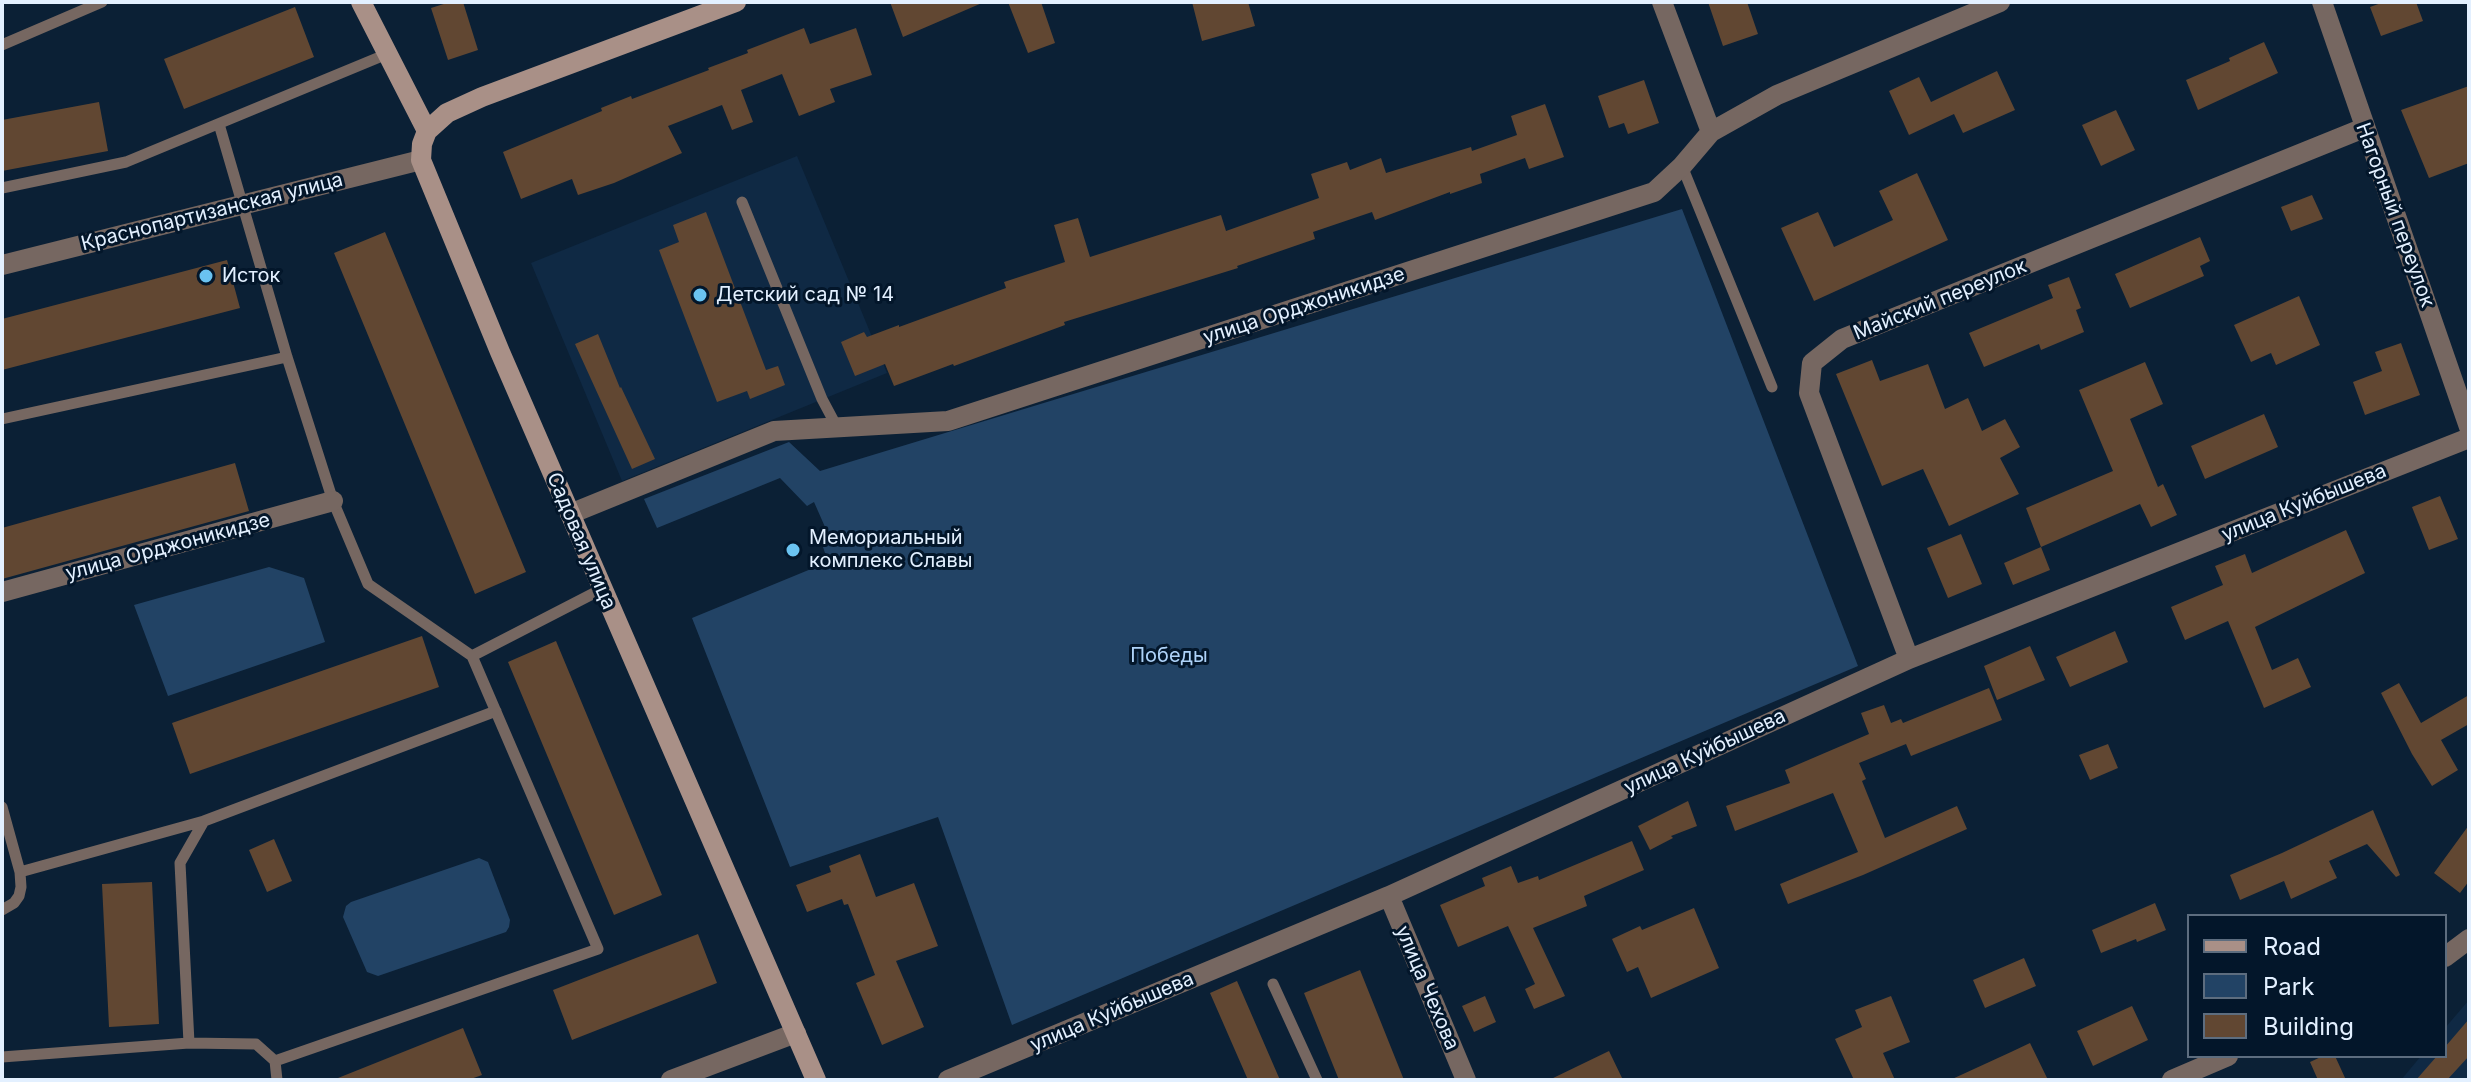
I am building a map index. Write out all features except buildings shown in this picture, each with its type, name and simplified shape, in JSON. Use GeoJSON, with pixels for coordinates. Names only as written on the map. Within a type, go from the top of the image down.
{"type":"FeatureCollection","features":[{"type":"Feature","properties":{"kind":"street"},"geometry":{"type":"LineString","coordinates":[[361,2],[427,131]]}},
{"type":"Feature","properties":{"kind":"street"},"geometry":{"type":"LineString","coordinates":[[421,160],[427,131],[447,113],[736,2]]}},
{"type":"Feature","properties":{"kind":"street"},"geometry":{"type":"LineString","coordinates":[[1662,2],[1711,132]]}},
{"type":"Feature","properties":{"kind":"street","name":"улица Орджоникидзе"},"geometry":{"type":"LineString","coordinates":[[570,514],[774,431],[948,421],[1654,192],[1711,132],[1777,95],[2000,2]]}},
{"type":"Feature","properties":{"kind":"street","name":"Нагорный переулок"},"geometry":{"type":"LineString","coordinates":[[2322,2],[2469,427]]}},
{"type":"Feature","properties":{"kind":"street","name":"Майский переулок"},"geometry":{"type":"LineString","coordinates":[[1909,659],[1809,393],[1812,363],[1842,339],[2364,128]]}},
{"type":"Feature","properties":{"kind":"street","name":"Краснопартизанская улица"},"geometry":{"type":"LineString","coordinates":[[2,265],[421,160]]}},
{"type":"Feature","properties":{"kind":"street","name":"Садовая улица"},"geometry":{"type":"LineString","coordinates":[[421,160],[500,352],[816,1080]]}},
{"type":"Feature","properties":{"kind":"street","name":"улица Куйбышева"},"geometry":{"type":"LineString","coordinates":[[948,1080],[970,1076],[1389,896],[1909,659],[2469,438]]}},
{"type":"Feature","properties":{"kind":"street","name":"улица Орджоникидзе"},"geometry":{"type":"LineString","coordinates":[[2,592],[333,501]]}},
{"type":"Feature","properties":{"kind":"street","name":"улица Чехова"},"geometry":{"type":"LineString","coordinates":[[1389,896],[1466,1080]]}},
{"type":"Feature","properties":{"kind":"street"},"geometry":{"type":"LineString","coordinates":[[2447,956],[2469,939]]}},
{"type":"Feature","properties":{"kind":"street"},"geometry":{"type":"LineString","coordinates":[[671,1080],[796,1033]]}},
{"type":"Feature","properties":{"kind":"street"},"geometry":{"type":"LineString","coordinates":[[2172,1080],[2223,1058]]}},
{"type":"Feature","properties":{"kind":"lane"},"geometry":{"type":"LineString","coordinates":[[2,45],[102,2]]}},
{"type":"Feature","properties":{"kind":"lane"},"geometry":{"type":"LineString","coordinates":[[2,188],[126,162],[387,54]]}},
{"type":"Feature","properties":{"kind":"lane"},"geometry":{"type":"LineString","coordinates":[[219,124],[333,501],[368,584],[472,656],[598,949],[275,1061]]}},
{"type":"Feature","properties":{"kind":"lane"},"geometry":{"type":"LineString","coordinates":[[1682,166],[1772,387]]}},
{"type":"Feature","properties":{"kind":"lane"},"geometry":{"type":"LineString","coordinates":[[742,202],[822,399],[838,429]]}},
{"type":"Feature","properties":{"kind":"lane"},"geometry":{"type":"LineString","coordinates":[[2,419],[287,357]]}},
{"type":"Feature","properties":{"kind":"lane"},"geometry":{"type":"LineString","coordinates":[[472,656],[602,589]]}},
{"type":"Feature","properties":{"kind":"lane"},"geometry":{"type":"LineString","coordinates":[[20,872],[204,821],[496,711]]}},
{"type":"Feature","properties":{"kind":"lane"},"geometry":{"type":"LineString","coordinates":[[2,807],[20,872],[19,896],[2,910]]}},
{"type":"Feature","properties":{"kind":"lane"},"geometry":{"type":"LineString","coordinates":[[189,1043],[180,863],[204,821]]}},
{"type":"Feature","properties":{"kind":"lane"},"geometry":{"type":"LineString","coordinates":[[1273,984],[1317,1080]]}},
{"type":"Feature","properties":{"kind":"lane"},"geometry":{"type":"LineString","coordinates":[[2,1057],[189,1043],[256,1044],[275,1061],[277,1080]]}},
{"type":"Feature","properties":{"kind":"shaded area","name":"Детский сад № 14"},"geometry":{"type":"Polygon","coordinates":[[[797,156],[887,373],[622,481],[531,263],[797,156]]]}},
{"type":"Feature","properties":{"kind":"shaded area"},"geometry":{"type":"Polygon","coordinates":[[[2469,1000],[2469,1080],[2401,1080],[2419,1058],[2447,1058],[2447,1026],[2469,1000]]]}},
{"type":"Feature","properties":{"kind":"green space","name":"Победы"},"geometry":{"type":"Polygon","coordinates":[[[1682,209],[1858,666],[1012,1025],[938,817],[790,867],[692,618],[828,562],[821,541],[829,536],[814,502],[807,506],[780,478],[657,528],[644,499],[789,442],[820,471],[1682,209]]]}},
{"type":"Feature","properties":{"kind":"green space"},"geometry":{"type":"Polygon","coordinates":[[[269,567],[304,578],[325,642],[168,696],[134,605],[269,567]]]}},
{"type":"Feature","properties":{"kind":"green space"},"geometry":{"type":"Polygon","coordinates":[[[479,858],[488,862],[510,920],[506,932],[378,976],[367,972],[343,917],[346,906],[479,858]]]}},
{"type":"Feature","properties":{"kind":"place","name":"Исток"},"geometry":{"type":"Point","coordinates":[206,276]}},
{"type":"Feature","properties":{"kind":"place","name":"Детский сад № 14"},"geometry":{"type":"Point","coordinates":[700,295]}},
{"type":"Feature","properties":{"kind":"place","name":"Мемориальный комплекс Славы"},"geometry":{"type":"Point","coordinates":[793,550]}}]}
